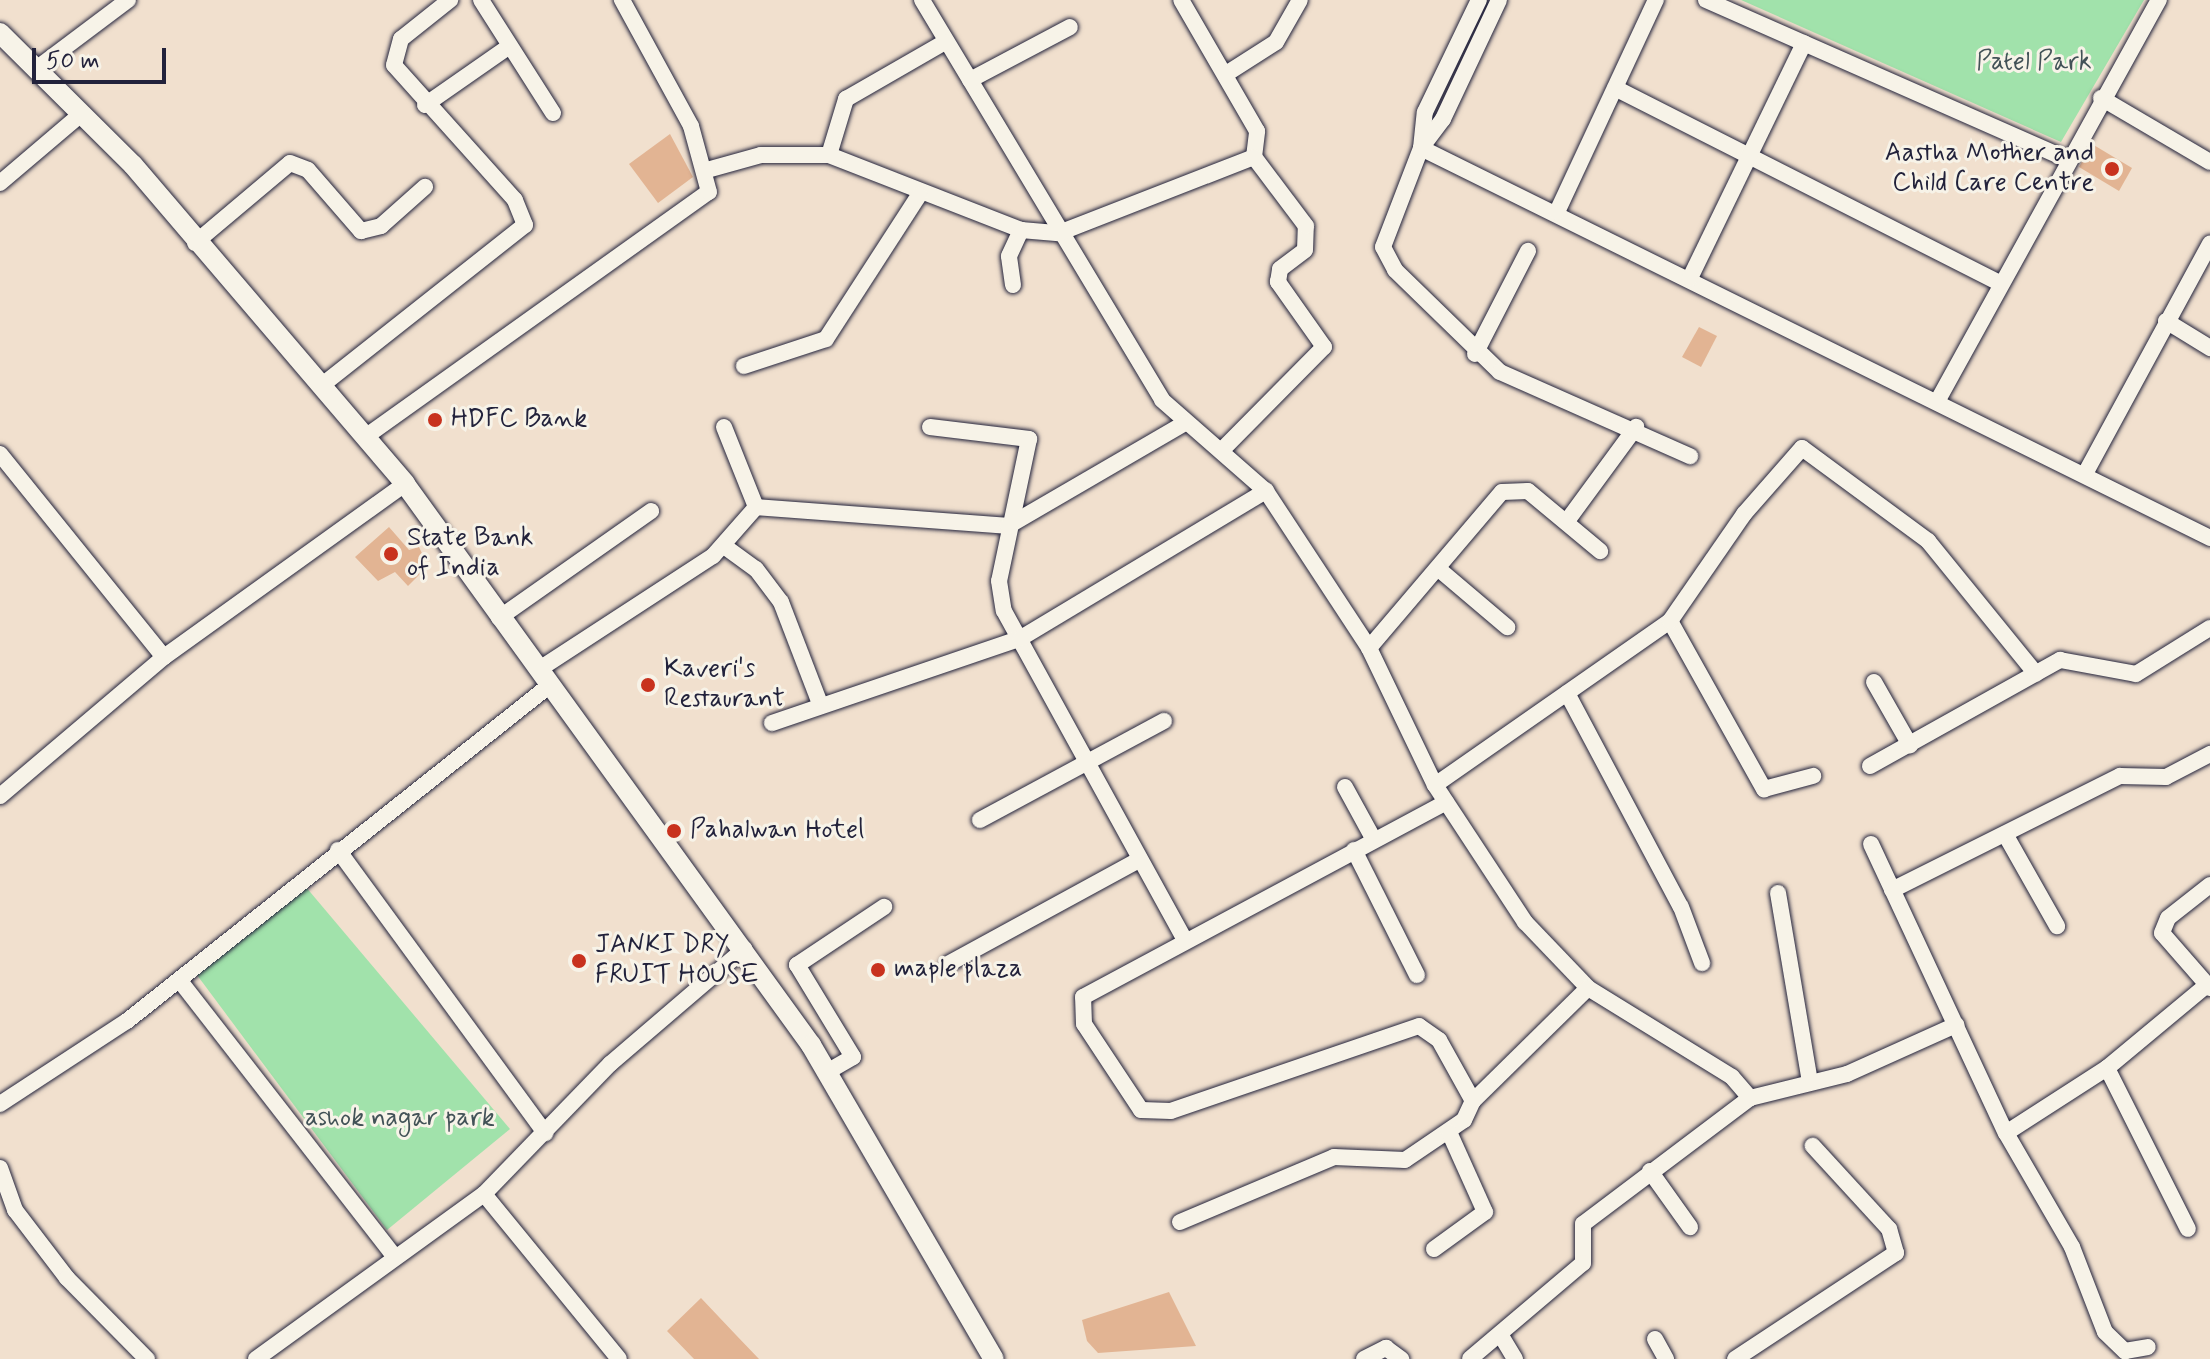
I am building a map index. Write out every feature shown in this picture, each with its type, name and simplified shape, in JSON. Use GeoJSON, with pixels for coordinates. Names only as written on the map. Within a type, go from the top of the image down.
{"type":"FeatureCollection","features":[{"type":"Feature","properties":{"kind":"street"},"geometry":{"type":"LineString","coordinates":[[36,69],[128,0]]}},
{"type":"Feature","properties":{"kind":"street"},"geometry":{"type":"LineString","coordinates":[[321,386],[525,225],[515,200],[402,81],[394,52],[450,0]]}},
{"type":"Feature","properties":{"kind":"street"},"geometry":{"type":"LineString","coordinates":[[481,0],[508,47],[553,113]]}},
{"type":"Feature","properties":{"kind":"street"},"geometry":{"type":"LineString","coordinates":[[365,437],[709,192],[707,170],[691,126],[622,0]]}},
{"type":"Feature","properties":{"kind":"street"},"geometry":{"type":"LineString","coordinates":[[922,0],[1059,233],[1183,424],[1222,450],[1266,491],[1369,648],[1435,785],[1525,922],[1588,988],[1732,1077],[1750,1098]]}},
{"type":"Feature","properties":{"kind":"street"},"geometry":{"type":"LineString","coordinates":[[1181,0],[1257,131],[1254,157],[1306,226],[1305,250],[1280,269],[1278,282],[1324,347],[1222,450]]}},
{"type":"Feature","properties":{"kind":"street"},"geometry":{"type":"LineString","coordinates":[[1226,74],[1276,42],[1300,0]]}},
{"type":"Feature","properties":{"kind":"street"},"geometry":{"type":"LineString","coordinates":[[1479,0],[1425,112],[1421,148],[1383,247],[1395,270],[1475,354],[1500,372],[1636,427],[1690,456]]}},
{"type":"Feature","properties":{"kind":"street"},"geometry":{"type":"LineString","coordinates":[[1421,148],[1443,119],[1499,0]]}},
{"type":"Feature","properties":{"kind":"street"},"geometry":{"type":"LineString","coordinates":[[1557,212],[1656,0]]}},
{"type":"Feature","properties":{"kind":"street"},"geometry":{"type":"LineString","coordinates":[[1706,0],[2065,158]]}},
{"type":"Feature","properties":{"kind":"street"},"geometry":{"type":"LineString","coordinates":[[1938,400],[2065,158],[2159,0]]}},
{"type":"Feature","properties":{"kind":"street"},"geometry":{"type":"LineString","coordinates":[[970,80],[1070,27]]}},
{"type":"Feature","properties":{"kind":"street"},"geometry":{"type":"LineString","coordinates":[[0,33],[81,114],[405,484],[499,618],[744,949],[827,1072],[994,1359]]}},
{"type":"Feature","properties":{"kind":"street"},"geometry":{"type":"LineString","coordinates":[[829,155],[846,99],[945,42]]}},
{"type":"Feature","properties":{"kind":"street"},"geometry":{"type":"LineString","coordinates":[[1690,278],[1804,43]]}},
{"type":"Feature","properties":{"kind":"street"},"geometry":{"type":"LineString","coordinates":[[425,105],[508,47]]}},
{"type":"Feature","properties":{"kind":"street"},"geometry":{"type":"LineString","coordinates":[[1615,88],[2000,283]]}},
{"type":"Feature","properties":{"kind":"street"},"geometry":{"type":"LineString","coordinates":[[2101,98],[2210,162]]}},
{"type":"Feature","properties":{"kind":"street"},"geometry":{"type":"LineString","coordinates":[[0,183],[81,114]]}},
{"type":"Feature","properties":{"kind":"street"},"geometry":{"type":"LineString","coordinates":[[1421,148],[2086,472],[2210,538]]}},
{"type":"Feature","properties":{"kind":"street"},"geometry":{"type":"LineString","coordinates":[[707,170],[761,155],[829,155],[868,165],[919,195],[1021,230],[1059,233],[1254,157]]}},
{"type":"Feature","properties":{"kind":"street"},"geometry":{"type":"LineString","coordinates":[[195,243],[290,163],[308,170],[361,231],[381,226],[425,187]]}},
{"type":"Feature","properties":{"kind":"street"},"geometry":{"type":"LineString","coordinates":[[744,366],[826,339],[919,195]]}},
{"type":"Feature","properties":{"kind":"street"},"geometry":{"type":"LineString","coordinates":[[1013,285],[1009,256],[1021,230]]}},
{"type":"Feature","properties":{"kind":"street"},"geometry":{"type":"LineString","coordinates":[[2086,472],[2210,244]]}},
{"type":"Feature","properties":{"kind":"street"},"geometry":{"type":"LineString","coordinates":[[1475,354],[1528,251]]}},
{"type":"Feature","properties":{"kind":"street"},"geometry":{"type":"LineString","coordinates":[[2166,321],[2210,348]]}},
{"type":"Feature","properties":{"kind":"street"},"geometry":{"type":"LineString","coordinates":[[756,507],[1008,526],[1183,424]]}},
{"type":"Feature","properties":{"kind":"street"},"geometry":{"type":"LineString","coordinates":[[724,427],[756,507]]}},
{"type":"Feature","properties":{"kind":"street"},"geometry":{"type":"LineString","coordinates":[[930,427],[1029,439],[1008,526],[1000,595],[1085,764],[1185,940]]}},
{"type":"Feature","properties":{"kind":"street"},"geometry":{"type":"LineString","coordinates":[[1567,521],[1636,427]]}},
{"type":"Feature","properties":{"kind":"street"},"geometry":{"type":"LineString","coordinates":[[1435,785],[1670,621],[1744,514],[1802,448],[1928,541],[2036,674]]}},
{"type":"Feature","properties":{"kind":"street"},"geometry":{"type":"LineString","coordinates":[[0,454],[6,474],[164,657]]}},
{"type":"Feature","properties":{"kind":"street"},"geometry":{"type":"LineString","coordinates":[[0,796],[164,657],[405,484]]}},
{"type":"Feature","properties":{"kind":"street"},"geometry":{"type":"LineString","coordinates":[[772,723],[1021,638],[1266,491]]}},
{"type":"Feature","properties":{"kind":"street"},"geometry":{"type":"LineString","coordinates":[[1369,648],[1441,571],[1502,492],[1528,491],[1600,551]]}},
{"type":"Feature","properties":{"kind":"street"},"geometry":{"type":"LineString","coordinates":[[0,1104],[71,1063],[180,981],[544,677],[724,546],[756,507]]}},
{"type":"Feature","properties":{"kind":"street"},"geometry":{"type":"LineString","coordinates":[[499,618],[651,511]]}},
{"type":"Feature","properties":{"kind":"street"},"geometry":{"type":"LineString","coordinates":[[724,546],[756,569],[781,602],[821,706]]}},
{"type":"Feature","properties":{"kind":"street"},"geometry":{"type":"LineString","coordinates":[[1441,571],[1507,627]]}},
{"type":"Feature","properties":{"kind":"street"},"geometry":{"type":"LineString","coordinates":[[1670,621],[1764,789],[1813,776]]}},
{"type":"Feature","properties":{"kind":"street"},"geometry":{"type":"LineString","coordinates":[[1870,766],[2036,674],[2074,659],[2136,674],[2210,628]]}},
{"type":"Feature","properties":{"kind":"street"},"geometry":{"type":"LineString","coordinates":[[1874,682],[1910,745]]}},
{"type":"Feature","properties":{"kind":"street"},"geometry":{"type":"LineString","coordinates":[[1567,693],[1681,907],[1702,963]]}},
{"type":"Feature","properties":{"kind":"street"},"geometry":{"type":"LineString","coordinates":[[980,820],[1164,721]]}},
{"type":"Feature","properties":{"kind":"street"},"geometry":{"type":"LineString","coordinates":[[1892,890],[2120,776],[2166,777],[2210,754]]}},
{"type":"Feature","properties":{"kind":"street"},"geometry":{"type":"LineString","coordinates":[[1345,787],[1374,840]]}},
{"type":"Feature","properties":{"kind":"street"},"geometry":{"type":"LineString","coordinates":[[1180,1222],[1334,1157],[1405,1160],[1449,1132],[1473,1112],[1473,1101],[1439,1040],[1419,1026],[1171,1111],[1141,1110],[1079,1008],[1093,989],[1446,802]]}},
{"type":"Feature","properties":{"kind":"street"},"geometry":{"type":"LineString","coordinates":[[2005,834],[2057,926]]}},
{"type":"Feature","properties":{"kind":"street"},"geometry":{"type":"LineString","coordinates":[[1871,844],[2006,1133],[2072,1247],[2113,1343],[2125,1351],[2148,1347]]}},
{"type":"Feature","properties":{"kind":"street"},"geometry":{"type":"LineString","coordinates":[[338,850],[545,1133]]}},
{"type":"Feature","properties":{"kind":"street"},"geometry":{"type":"LineString","coordinates":[[1354,850],[1417,975]]}},
{"type":"Feature","properties":{"kind":"street"},"geometry":{"type":"LineString","coordinates":[[948,964],[1139,860]]}},
{"type":"Feature","properties":{"kind":"street"},"geometry":{"type":"LineString","coordinates":[[2006,1133],[2107,1068],[2209,987],[2162,933],[2168,918],[2210,885]]}},
{"type":"Feature","properties":{"kind":"street"},"geometry":{"type":"LineString","coordinates":[[1778,893],[1810,1082]]}},
{"type":"Feature","properties":{"kind":"street"},"geometry":{"type":"LineString","coordinates":[[827,1072],[853,1057],[797,965],[884,907]]}},
{"type":"Feature","properties":{"kind":"street"},"geometry":{"type":"LineString","coordinates":[[256,1359],[484,1194],[610,1064],[744,949]]}},
{"type":"Feature","properties":{"kind":"street"},"geometry":{"type":"LineString","coordinates":[[180,981],[395,1257]]}},
{"type":"Feature","properties":{"kind":"street"},"geometry":{"type":"LineString","coordinates":[[1473,1101],[1588,988]]}},
{"type":"Feature","properties":{"kind":"street"},"geometry":{"type":"LineString","coordinates":[[1470,1359],[1583,1263],[1583,1224],[1750,1098],[1847,1074],[1956,1025]]}},
{"type":"Feature","properties":{"kind":"street"},"geometry":{"type":"LineString","coordinates":[[2107,1068],[2188,1229]]}},
{"type":"Feature","properties":{"kind":"street"},"geometry":{"type":"LineString","coordinates":[[1434,1249],[1485,1212],[1449,1132]]}},
{"type":"Feature","properties":{"kind":"street"},"geometry":{"type":"LineString","coordinates":[[1735,1359],[1896,1253],[1889,1229],[1813,1146]]}},
{"type":"Feature","properties":{"kind":"street"},"geometry":{"type":"LineString","coordinates":[[1650,1171],[1690,1227]]}},
{"type":"Feature","properties":{"kind":"street"},"geometry":{"type":"LineString","coordinates":[[2,1178],[15,1210],[67,1278],[147,1359]]}},
{"type":"Feature","properties":{"kind":"street"},"geometry":{"type":"LineString","coordinates":[[484,1194],[619,1359]]}},
{"type":"Feature","properties":{"kind":"street"},"geometry":{"type":"LineString","coordinates":[[1500,1334],[1515,1359]]}},
{"type":"Feature","properties":{"kind":"street"},"geometry":{"type":"LineString","coordinates":[[1655,1339],[1666,1359]]}},
{"type":"Feature","properties":{"kind":"street"},"geometry":{"type":"LineString","coordinates":[[1364,1359],[1386,1348],[1401,1359]]}},
{"type":"Feature","properties":{"kind":"green space","name":"Patel Park"},"geometry":{"type":"Polygon","coordinates":[[[1741,0],[2144,0],[2061,142],[1741,0]]]}},
{"type":"Feature","properties":{"kind":"green space","name":"ashok nagar park"},"geometry":{"type":"Polygon","coordinates":[[[300,880],[510,1129],[387,1230],[194,971],[300,880]]]}},
{"type":"Feature","properties":{"kind":"building"},"geometry":{"type":"Polygon","coordinates":[[[670,134],[693,177],[658,203],[629,164],[670,134]]]}},
{"type":"Feature","properties":{"kind":"building"},"geometry":{"type":"Polygon","coordinates":[[[2092,144],[2132,168],[2119,191],[2079,167],[2092,144]]]}},
{"type":"Feature","properties":{"kind":"building"},"geometry":{"type":"Polygon","coordinates":[[[1699,327],[1717,336],[1701,367],[1682,357],[1699,327]]]}},
{"type":"Feature","properties":{"kind":"building","name":"State Bank of India"},"geometry":{"type":"Polygon","coordinates":[[[389,527],[409,550],[419,547],[428,566],[408,586],[395,572],[378,581],[355,557],[389,527]]]}},
{"type":"Feature","properties":{"kind":"building"},"geometry":{"type":"Polygon","coordinates":[[[1169,1292],[1196,1346],[1098,1353],[1087,1341],[1082,1320],[1169,1292]]]}},
{"type":"Feature","properties":{"kind":"building"},"geometry":{"type":"Polygon","coordinates":[[[701,1298],[759,1359],[694,1359],[667,1331],[701,1298]]]}},
{"type":"Feature","properties":{"kind":"place","name":"Aastha Mother and Child Care Centre"},"geometry":{"type":"Point","coordinates":[2112,169]}},
{"type":"Feature","properties":{"kind":"place","name":"HDFC Bank"},"geometry":{"type":"Point","coordinates":[435,420]}},
{"type":"Feature","properties":{"kind":"place","name":"State Bank of India"},"geometry":{"type":"Point","coordinates":[391,554]}},
{"type":"Feature","properties":{"kind":"place","name":"Kaveri's Restaurant"},"geometry":{"type":"Point","coordinates":[648,685]}},
{"type":"Feature","properties":{"kind":"place","name":"Pahalwan Hotel"},"geometry":{"type":"Point","coordinates":[674,831]}},
{"type":"Feature","properties":{"kind":"place","name":"JANKI DRY FRUIT HOUSE"},"geometry":{"type":"Point","coordinates":[579,961]}},
{"type":"Feature","properties":{"kind":"place","name":"maple plaza"},"geometry":{"type":"Point","coordinates":[878,970]}}]}
